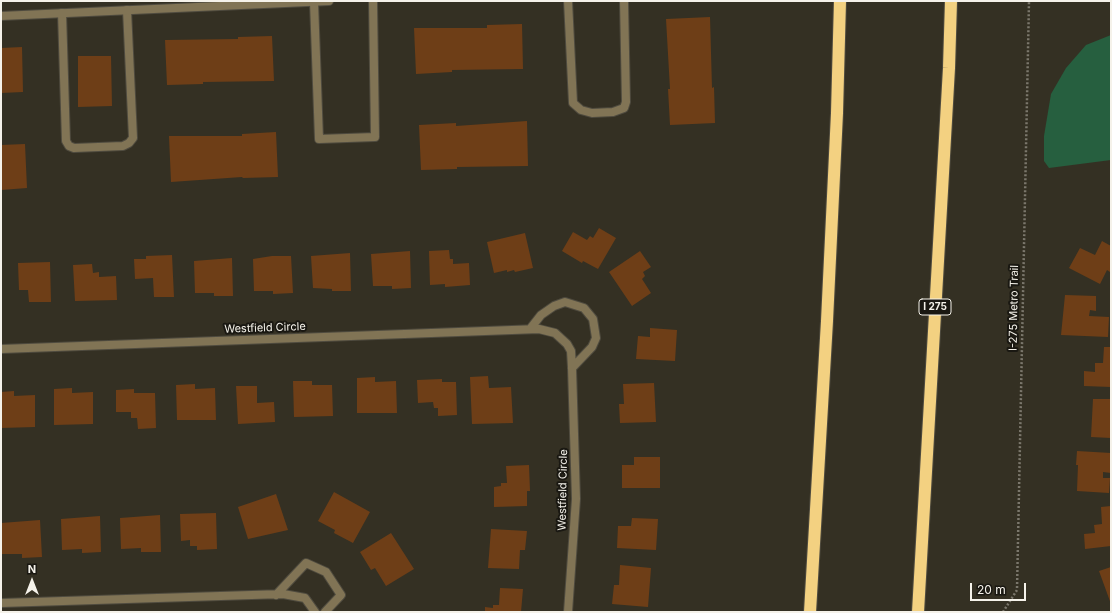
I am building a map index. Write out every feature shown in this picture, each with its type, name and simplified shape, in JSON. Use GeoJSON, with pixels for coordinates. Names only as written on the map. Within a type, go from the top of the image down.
{"type":"FeatureCollection","features":[{"type":"Feature","properties":{"kind":"highway"},"geometry":{"type":"LineString","coordinates":[[810,612],[827,321],[837,113],[840,1]]}},
{"type":"Feature","properties":{"kind":"highway","name":"I 275"},"geometry":{"type":"LineString","coordinates":[[918,612],[948,84],[951,1]]}},
{"type":"Feature","properties":{"kind":"street"},"geometry":{"type":"LineString","coordinates":[[1,16],[328,1]]}},
{"type":"Feature","properties":{"kind":"street"},"geometry":{"type":"LineString","coordinates":[[314,2],[319,139],[375,137],[373,1]]}},
{"type":"Feature","properties":{"kind":"street"},"geometry":{"type":"LineString","coordinates":[[568,1],[573,103],[581,110],[592,113],[613,112],[624,108],[626,102],[624,1]]}},
{"type":"Feature","properties":{"kind":"street"},"geometry":{"type":"LineString","coordinates":[[62,13],[66,141],[69,146],[74,148],[109,147],[123,146],[129,143],[133,138],[127,10]]}},
{"type":"Feature","properties":{"kind":"street"},"geometry":{"type":"LineString","coordinates":[[530,329],[541,315],[554,306],[565,302],[584,308],[593,318],[596,338],[592,347],[572,368]]}},
{"type":"Feature","properties":{"kind":"street","name":"Westfield Circle"},"geometry":{"type":"LineString","coordinates":[[1,349],[530,329],[547,330],[562,337],[571,351],[576,499],[568,612]]}},
{"type":"Feature","properties":{"kind":"street"},"geometry":{"type":"LineString","coordinates":[[276,594],[306,563],[326,572],[340,595],[325,612]]}},
{"type":"Feature","properties":{"kind":"street"},"geometry":{"type":"LineString","coordinates":[[1,603],[276,594],[305,598],[315,612]]}},
{"type":"Feature","properties":{"kind":"path","name":"I-275 Metro Trail"},"geometry":{"type":"LineString","coordinates":[[1003,612],[1017,590],[1029,1]]}},
{"type":"Feature","properties":{"kind":"green space"},"geometry":{"type":"Polygon","coordinates":[[[1111,35],[1111,160],[1049,168],[1044,161],[1044,136],[1051,94],[1066,68],[1086,45],[1111,35]]]}},
{"type":"Feature","properties":{"kind":"building"},"geometry":{"type":"Polygon","coordinates":[[[710,17],[712,88],[714,87],[715,123],[670,125],[668,89],[670,89],[666,19],[710,17]]]}},
{"type":"Feature","properties":{"kind":"building"},"geometry":{"type":"Polygon","coordinates":[[[522,24],[523,69],[452,70],[452,72],[416,74],[414,28],[487,28],[487,25],[522,24]]]}},
{"type":"Feature","properties":{"kind":"building"},"geometry":{"type":"Polygon","coordinates":[[[272,36],[274,81],[203,82],[203,84],[167,85],[165,40],[238,39],[238,37],[272,36]]]}},
{"type":"Feature","properties":{"kind":"building"},"geometry":{"type":"Polygon","coordinates":[[[22,47],[23,92],[1,93],[1,48],[22,47]]]}},
{"type":"Feature","properties":{"kind":"building"},"geometry":{"type":"Polygon","coordinates":[[[78,56],[111,56],[112,106],[78,107],[78,56]]]}},
{"type":"Feature","properties":{"kind":"building"},"geometry":{"type":"Polygon","coordinates":[[[527,121],[528,166],[457,167],[457,169],[421,170],[419,125],[456,123],[456,126],[527,121]]]}},
{"type":"Feature","properties":{"kind":"building"},"geometry":{"type":"Polygon","coordinates":[[[276,132],[278,177],[242,177],[171,182],[169,136],[242,136],[242,134],[276,132]]]}},
{"type":"Feature","properties":{"kind":"building"},"geometry":{"type":"Polygon","coordinates":[[[25,144],[27,188],[1,190],[1,145],[25,144]]]}},
{"type":"Feature","properties":{"kind":"building"},"geometry":{"type":"Polygon","coordinates":[[[599,228],[616,238],[598,269],[583,261],[582,263],[562,251],[573,232],[587,240],[590,236],[593,238],[599,228]]]}},
{"type":"Feature","properties":{"kind":"building"},"geometry":{"type":"Polygon","coordinates":[[[525,233],[533,268],[515,272],[514,270],[507,272],[507,270],[494,273],[487,242],[525,233]]]}},
{"type":"Feature","properties":{"kind":"building"},"geometry":{"type":"Polygon","coordinates":[[[1102,241],[1111,246],[1111,271],[1110,272],[1107,270],[1100,284],[1069,268],[1080,248],[1095,255],[1102,241]]]}},
{"type":"Feature","properties":{"kind":"building"},"geometry":{"type":"Polygon","coordinates":[[[449,250],[450,259],[453,259],[453,264],[469,263],[470,285],[445,287],[445,284],[430,285],[429,251],[449,250]]]}},
{"type":"Feature","properties":{"kind":"building"},"geometry":{"type":"Polygon","coordinates":[[[410,251],[411,288],[392,289],[392,286],[373,286],[371,254],[410,251]]]}},
{"type":"Feature","properties":{"kind":"building"},"geometry":{"type":"Polygon","coordinates":[[[640,251],[651,267],[643,272],[645,276],[642,279],[651,293],[632,306],[609,272],[640,251]]]}},
{"type":"Feature","properties":{"kind":"building"},"geometry":{"type":"Polygon","coordinates":[[[350,253],[351,291],[332,291],[332,289],[313,288],[311,256],[350,253]]]}},
{"type":"Feature","properties":{"kind":"building"},"geometry":{"type":"Polygon","coordinates":[[[172,255],[174,297],[154,297],[153,278],[135,279],[134,259],[146,259],[146,256],[172,255]]]}},
{"type":"Feature","properties":{"kind":"building"},"geometry":{"type":"Polygon","coordinates":[[[272,256],[291,256],[293,293],[273,294],[273,291],[254,291],[253,259],[272,256]]]}},
{"type":"Feature","properties":{"kind":"building"},"geometry":{"type":"Polygon","coordinates":[[[232,258],[233,296],[214,296],[214,293],[195,293],[194,261],[232,258]]]}},
{"type":"Feature","properties":{"kind":"building"},"geometry":{"type":"Polygon","coordinates":[[[50,262],[51,302],[29,302],[28,290],[19,290],[18,263],[50,262]]]}},
{"type":"Feature","properties":{"kind":"building"},"geometry":{"type":"Polygon","coordinates":[[[92,264],[93,273],[99,272],[99,277],[116,276],[117,300],[75,301],[73,265],[92,264]]]}},
{"type":"Feature","properties":{"kind":"building"},"geometry":{"type":"Polygon","coordinates":[[[1065,295],[1096,296],[1096,311],[1090,310],[1089,316],[1109,317],[1108,337],[1061,335],[1065,295]]]}},
{"type":"Feature","properties":{"kind":"building"},"geometry":{"type":"Polygon","coordinates":[[[650,328],[677,330],[675,361],[636,359],[638,336],[650,337],[650,328]]]}},
{"type":"Feature","properties":{"kind":"building"},"geometry":{"type":"Polygon","coordinates":[[[1104,347],[1111,347],[1111,387],[1084,386],[1084,371],[1095,372],[1095,363],[1103,363],[1104,347]]]}},
{"type":"Feature","properties":{"kind":"building"},"geometry":{"type":"Polygon","coordinates":[[[488,376],[489,388],[511,387],[513,423],[472,424],[470,377],[488,376]]]}},
{"type":"Feature","properties":{"kind":"building"},"geometry":{"type":"Polygon","coordinates":[[[375,377],[375,382],[396,381],[397,413],[357,413],[357,378],[375,377]]]}},
{"type":"Feature","properties":{"kind":"building"},"geometry":{"type":"Polygon","coordinates":[[[442,379],[442,382],[456,382],[457,415],[438,416],[438,408],[434,408],[433,402],[418,403],[417,380],[442,379]]]}},
{"type":"Feature","properties":{"kind":"building"},"geometry":{"type":"Polygon","coordinates":[[[293,381],[312,381],[312,385],[332,385],[333,416],[294,417],[293,381]]]}},
{"type":"Feature","properties":{"kind":"building"},"geometry":{"type":"Polygon","coordinates":[[[654,383],[656,422],[620,423],[619,404],[624,404],[623,384],[654,383]]]}},
{"type":"Feature","properties":{"kind":"building"},"geometry":{"type":"Polygon","coordinates":[[[195,384],[195,389],[215,388],[216,420],[177,420],[176,385],[195,384]]]}},
{"type":"Feature","properties":{"kind":"building"},"geometry":{"type":"Polygon","coordinates":[[[236,386],[257,386],[257,403],[274,402],[275,422],[238,424],[236,386]]]}},
{"type":"Feature","properties":{"kind":"building"},"geometry":{"type":"Polygon","coordinates":[[[72,388],[72,393],[93,392],[93,424],[54,425],[54,389],[72,388]]]}},
{"type":"Feature","properties":{"kind":"building"},"geometry":{"type":"Polygon","coordinates":[[[134,389],[134,393],[155,393],[156,428],[138,429],[137,418],[131,418],[131,412],[116,412],[116,390],[134,389]]]}},
{"type":"Feature","properties":{"kind":"building"},"geometry":{"type":"Polygon","coordinates":[[[14,391],[14,396],[35,395],[35,427],[1,428],[1,392],[14,391]]]}},
{"type":"Feature","properties":{"kind":"building"},"geometry":{"type":"Polygon","coordinates":[[[1093,399],[1111,399],[1111,438],[1091,437],[1093,399]]]}},
{"type":"Feature","properties":{"kind":"building"},"geometry":{"type":"Polygon","coordinates":[[[1077,451],[1111,453],[1111,473],[1103,472],[1103,478],[1110,478],[1109,493],[1077,491],[1077,451]]]}},
{"type":"Feature","properties":{"kind":"building"},"geometry":{"type":"Polygon","coordinates":[[[634,457],[660,457],[660,488],[622,488],[622,465],[634,465],[634,457]]]}},
{"type":"Feature","properties":{"kind":"building"},"geometry":{"type":"Polygon","coordinates":[[[529,465],[530,491],[527,491],[527,506],[494,507],[494,487],[501,486],[501,483],[507,483],[506,466],[529,465]]]}},
{"type":"Feature","properties":{"kind":"building"},"geometry":{"type":"Polygon","coordinates":[[[334,492],[370,512],[353,543],[334,533],[335,530],[318,521],[334,492]]]}},
{"type":"Feature","properties":{"kind":"building"},"geometry":{"type":"Polygon","coordinates":[[[276,494],[288,530],[248,539],[238,507],[276,494]]]}},
{"type":"Feature","properties":{"kind":"building"},"geometry":{"type":"Polygon","coordinates":[[[1111,506],[1111,546],[1085,549],[1084,534],[1095,533],[1094,525],[1102,524],[1101,507],[1111,506]]]}},
{"type":"Feature","properties":{"kind":"building"},"geometry":{"type":"Polygon","coordinates":[[[216,513],[217,549],[197,550],[197,546],[190,546],[190,540],[181,541],[180,514],[216,513]]]}},
{"type":"Feature","properties":{"kind":"building"},"geometry":{"type":"Polygon","coordinates":[[[160,515],[161,552],[141,552],[141,548],[121,549],[120,518],[160,515]]]}},
{"type":"Feature","properties":{"kind":"building"},"geometry":{"type":"Polygon","coordinates":[[[100,516],[101,552],[82,553],[82,549],[62,550],[61,519],[100,516]]]}},
{"type":"Feature","properties":{"kind":"building"},"geometry":{"type":"Polygon","coordinates":[[[632,518],[658,519],[656,550],[617,548],[618,526],[631,526],[632,518]]]}},
{"type":"Feature","properties":{"kind":"building"},"geometry":{"type":"Polygon","coordinates":[[[40,520],[42,557],[22,558],[22,554],[2,554],[1,523],[40,520]]]}},
{"type":"Feature","properties":{"kind":"building"},"geometry":{"type":"Polygon","coordinates":[[[491,529],[527,531],[525,550],[520,550],[519,569],[488,568],[491,529]]]}},
{"type":"Feature","properties":{"kind":"building"},"geometry":{"type":"Polygon","coordinates":[[[391,533],[414,569],[386,586],[375,568],[371,570],[360,552],[391,533]]]}},
{"type":"Feature","properties":{"kind":"building"},"geometry":{"type":"Polygon","coordinates":[[[620,565],[651,568],[648,607],[612,604],[614,585],[619,585],[620,565]]]}},
{"type":"Feature","properties":{"kind":"building"},"geometry":{"type":"Polygon","coordinates":[[[1111,567],[1111,604],[1099,571],[1111,567]]]}},
{"type":"Feature","properties":{"kind":"building"},"geometry":{"type":"Polygon","coordinates":[[[500,588],[523,589],[521,612],[485,612],[485,607],[493,608],[493,605],[499,605],[500,588]]]}}]}
